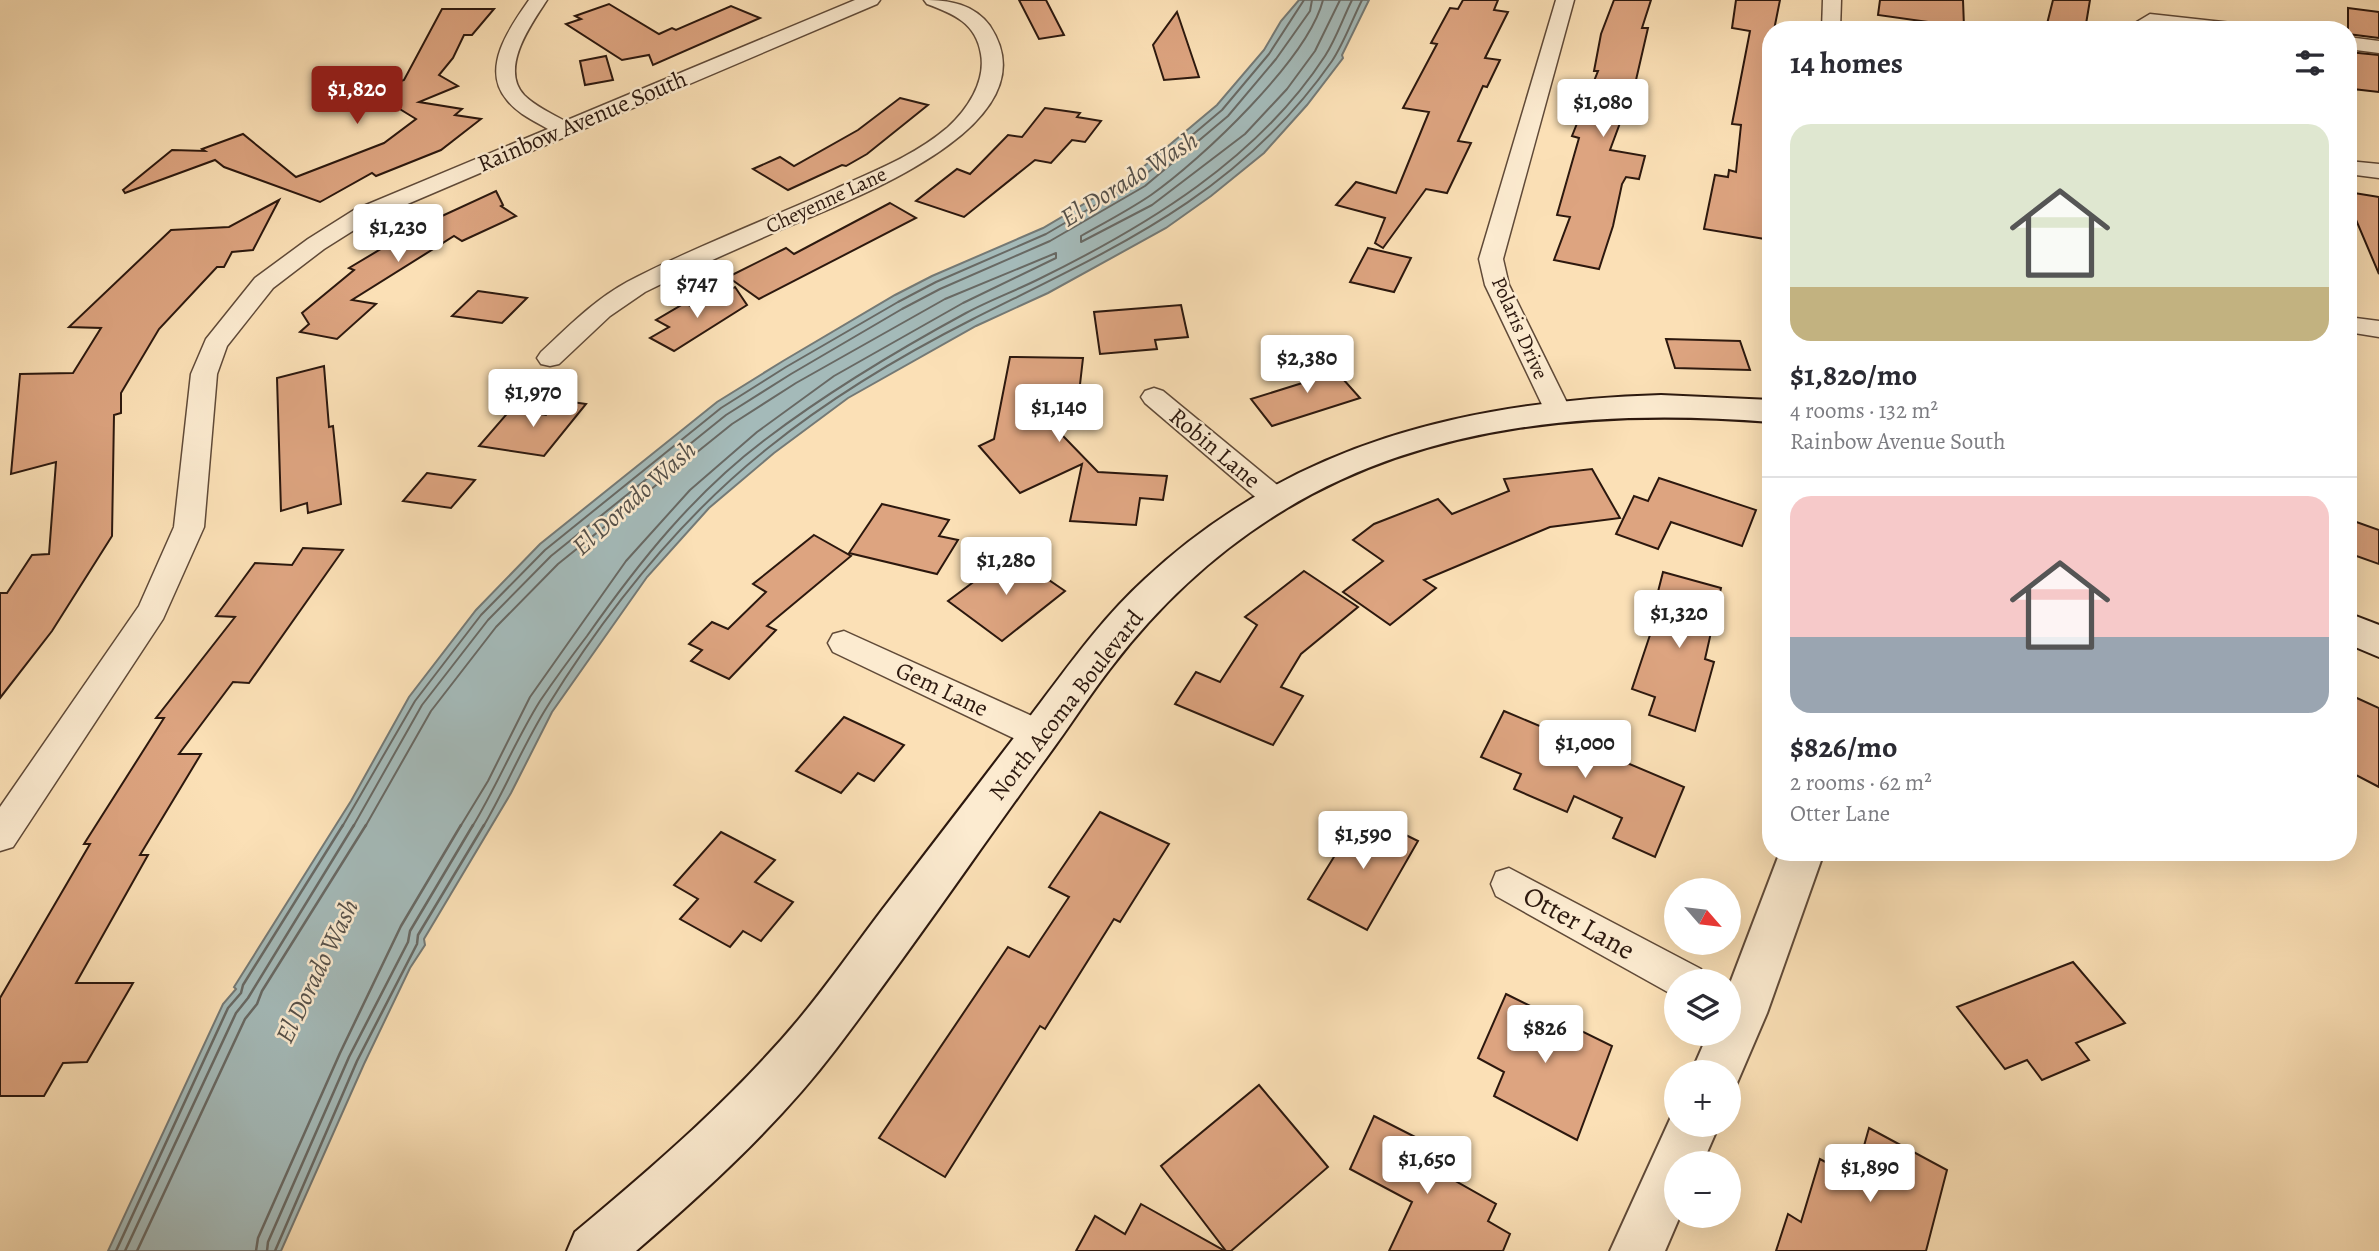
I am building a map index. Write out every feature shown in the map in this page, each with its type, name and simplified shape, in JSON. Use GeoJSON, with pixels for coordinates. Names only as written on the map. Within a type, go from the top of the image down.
{"type":"FeatureCollection","features":[{"type":"Feature","properties":{"kind":"main road","name":"North Acoma Boulevard"},"geometry":{"type":"LineString","coordinates":[[594,1251],[675,1183],[746,1112],[814,1037],[1109,641],[1171,576],[1223,535],[1277,500],[1333,469],[1393,448],[1503,420],[1608,406],[1660,404],[1762,410]]}},
{"type":"Feature","properties":{"kind":"main road"},"geometry":{"type":"LineString","coordinates":[[2357,631],[2379,642]]}},
{"type":"Feature","properties":{"kind":"main road"},"geometry":{"type":"LineString","coordinates":[[1741,997],[1798,861]]}},
{"type":"Feature","properties":{"kind":"main road"},"geometry":{"type":"LineString","coordinates":[[1637,1251],[1688,1137]]}},
{"type":"Feature","properties":{"kind":"street"},"geometry":{"type":"LineString","coordinates":[[538,0],[511,47],[504,72],[514,96],[563,129]]}},
{"type":"Feature","properties":{"kind":"street","name":"Rainbow Avenue South"},"geometry":{"type":"LineString","coordinates":[[0,836],[152,611],[189,527],[204,374],[215,345],[264,283],[316,244],[362,215],[871,0]]}},
{"type":"Feature","properties":{"kind":"street","name":"Cheyenne Lane"},"geometry":{"type":"LineString","coordinates":[[550,358],[593,317],[632,289],[879,177],[927,152],[956,130],[984,95],[993,69],[991,49],[986,33],[971,15],[933,0]]}},
{"type":"Feature","properties":{"kind":"street","name":"Polaris Drive"},"geometry":{"type":"LineString","coordinates":[[1559,413],[1497,285],[1491,259],[1565,0]]}},
{"type":"Feature","properties":{"kind":"street"},"geometry":{"type":"LineString","coordinates":[[1831,21],[1832,0]]}},
{"type":"Feature","properties":{"kind":"street"},"geometry":{"type":"LineString","coordinates":[[2357,44],[2379,47]]}},
{"type":"Feature","properties":{"kind":"street"},"geometry":{"type":"LineString","coordinates":[[2357,168],[2379,171]]}},
{"type":"Feature","properties":{"kind":"street"},"geometry":{"type":"LineString","coordinates":[[2357,325],[2379,329]]}},
{"type":"Feature","properties":{"kind":"street","name":"Robin Lane"},"geometry":{"type":"LineString","coordinates":[[1154,397],[1277,500]]}},
{"type":"Feature","properties":{"kind":"street","name":"Gem Lane"},"geometry":{"type":"LineString","coordinates":[[844,643],[1040,735]]}},
{"type":"Feature","properties":{"kind":"street","name":"Otter Lane"},"geometry":{"type":"LineString","coordinates":[[1509,884],[1664,969]]}},
{"type":"Feature","properties":{"kind":"water","name":"El Dorado Wash"},"geometry":{"type":"Polygon","coordinates":[[[1299,0],[1369,0],[1342,55],[1343,58],[1307,105],[1264,153],[1166,228],[1048,293],[976,326],[848,398],[774,453],[709,508],[647,577],[552,712],[511,793],[424,939],[425,945],[410,968],[364,1064],[281,1251],[108,1251],[223,1004],[236,989],[234,987],[351,801],[409,697],[476,610],[540,544],[717,402],[895,295],[1043,228],[1136,173],[1217,105],[1264,50],[1281,21],[1299,0]]]}},
{"type":"Feature","properties":{"kind":"building"},"geometry":{"type":"Polygon","coordinates":[[[1019,0],[1046,0],[1064,35],[1039,39],[1019,0]]]}},
{"type":"Feature","properties":{"kind":"building"},"geometry":{"type":"Polygon","coordinates":[[[1463,0],[1498,0],[1494,10],[1508,12],[1485,58],[1500,60],[1487,87],[1483,86],[1458,141],[1471,143],[1447,193],[1426,189],[1383,248],[1375,243],[1385,218],[1336,205],[1356,182],[1396,193],[1429,112],[1403,108],[1437,44],[1431,43],[1450,8],[1458,9],[1463,0]]]}},
{"type":"Feature","properties":{"kind":"building"},"geometry":{"type":"Polygon","coordinates":[[[1614,0],[1651,0],[1642,28],[1648,28],[1636,80],[1610,150],[1645,156],[1639,179],[1626,177],[1622,184],[1613,226],[1599,269],[1554,260],[1570,217],[1557,215],[1579,138],[1572,136],[1598,71],[1594,71],[1601,34],[1614,0]]]}},
{"type":"Feature","properties":{"kind":"building"},"geometry":{"type":"Polygon","coordinates":[[[1736,0],[1780,0],[1776,21],[1762,21],[1762,239],[1704,229],[1715,175],[1728,177],[1729,170],[1736,172],[1741,125],[1732,124],[1750,31],[1732,28],[1736,0]]]}},
{"type":"Feature","properties":{"kind":"building"},"geometry":{"type":"Polygon","coordinates":[[[1880,0],[1963,0],[1964,21],[1921,21],[1878,15],[1880,0]]]}},
{"type":"Feature","properties":{"kind":"building"},"geometry":{"type":"Polygon","coordinates":[[[2053,0],[2090,0],[2086,21],[2048,21],[2053,0]]]}},
{"type":"Feature","properties":{"kind":"building"},"geometry":{"type":"Polygon","coordinates":[[[609,4],[659,34],[672,28],[676,30],[731,6],[760,18],[653,65],[649,55],[622,60],[566,24],[581,19],[575,16],[609,4]]]}},
{"type":"Feature","properties":{"kind":"building"},"geometry":{"type":"Polygon","coordinates":[[[2348,8],[2379,12],[2379,38],[2357,35],[2357,21],[2348,21],[2348,8]]]}},
{"type":"Feature","properties":{"kind":"building"},"geometry":{"type":"Polygon","coordinates":[[[442,9],[494,9],[472,35],[464,35],[453,58],[439,75],[458,86],[419,102],[462,109],[455,115],[481,119],[441,150],[376,176],[372,173],[320,202],[224,167],[215,160],[125,193],[123,190],[172,150],[205,151],[202,149],[243,134],[296,177],[384,143],[416,119],[372,92],[404,80],[442,9]]]}},
{"type":"Feature","properties":{"kind":"building"},"geometry":{"type":"Polygon","coordinates":[[[1177,12],[1199,77],[1164,80],[1153,45],[1177,12]]]}},
{"type":"Feature","properties":{"kind":"building"},"geometry":{"type":"Polygon","coordinates":[[[2357,53],[2379,55],[2379,92],[2357,89],[2357,53]]]}},
{"type":"Feature","properties":{"kind":"building"},"geometry":{"type":"Polygon","coordinates":[[[606,56],[613,80],[585,85],[580,61],[606,56]]]}},
{"type":"Feature","properties":{"kind":"building"},"geometry":{"type":"Polygon","coordinates":[[[900,98],[928,105],[867,154],[846,166],[842,165],[788,190],[753,169],[780,157],[794,166],[858,130],[900,98]]]}},
{"type":"Feature","properties":{"kind":"building"},"geometry":{"type":"Polygon","coordinates":[[[1045,108],[1080,113],[1077,117],[1101,121],[1085,142],[1072,140],[1051,163],[1035,160],[964,217],[916,201],[957,169],[970,174],[1008,135],[1022,137],[1045,108]]]}},
{"type":"Feature","properties":{"kind":"building"},"geometry":{"type":"Polygon","coordinates":[[[496,191],[503,205],[501,206],[516,216],[462,241],[454,236],[352,300],[376,304],[337,339],[300,332],[309,324],[302,313],[354,270],[349,268],[416,228],[496,191]]]}},
{"type":"Feature","properties":{"kind":"building"},"geometry":{"type":"Polygon","coordinates":[[[2357,193],[2379,197],[2379,274],[2357,222],[2357,193]]]}},
{"type":"Feature","properties":{"kind":"building"},"geometry":{"type":"Polygon","coordinates":[[[279,200],[253,250],[232,252],[224,267],[217,267],[159,329],[121,393],[121,413],[114,415],[112,536],[52,631],[0,698],[0,593],[7,593],[32,555],[49,554],[56,462],[11,474],[20,374],[73,373],[101,328],[69,327],[171,230],[229,227],[279,200]]]}},
{"type":"Feature","properties":{"kind":"building"},"geometry":{"type":"Polygon","coordinates":[[[890,203],[916,218],[759,299],[728,277],[786,248],[794,254],[890,203]]]}},
{"type":"Feature","properties":{"kind":"building"},"geometry":{"type":"Polygon","coordinates":[[[1368,248],[1411,258],[1394,292],[1350,282],[1368,248]]]}},
{"type":"Feature","properties":{"kind":"building"},"geometry":{"type":"Polygon","coordinates":[[[735,287],[747,305],[674,351],[650,338],[669,327],[656,320],[685,303],[697,310],[735,287]]]}},
{"type":"Feature","properties":{"kind":"building"},"geometry":{"type":"Polygon","coordinates":[[[478,291],[527,298],[502,323],[452,316],[478,291]]]}},
{"type":"Feature","properties":{"kind":"building"},"geometry":{"type":"Polygon","coordinates":[[[1181,305],[1188,337],[1155,340],[1157,349],[1100,354],[1094,312],[1181,305]]]}},
{"type":"Feature","properties":{"kind":"building"},"geometry":{"type":"Polygon","coordinates":[[[1666,339],[1740,341],[1750,370],[1675,368],[1666,339]]]}},
{"type":"Feature","properties":{"kind":"building"},"geometry":{"type":"Polygon","coordinates":[[[1010,357],[1083,358],[1078,402],[1030,402],[1098,472],[1167,476],[1163,500],[1140,498],[1136,525],[1070,521],[1082,464],[1020,493],[979,446],[994,439],[1010,357]]]}},
{"type":"Feature","properties":{"kind":"building"},"geometry":{"type":"Polygon","coordinates":[[[1326,360],[1360,398],[1272,426],[1251,399],[1312,380],[1301,367],[1326,360]]]}},
{"type":"Feature","properties":{"kind":"building"},"geometry":{"type":"Polygon","coordinates":[[[324,366],[329,427],[333,426],[341,504],[308,513],[307,503],[281,511],[277,378],[324,366]]]}},
{"type":"Feature","properties":{"kind":"building"},"geometry":{"type":"Polygon","coordinates":[[[558,400],[586,404],[544,456],[479,446],[511,409],[546,415],[558,400]]]}},
{"type":"Feature","properties":{"kind":"building"},"geometry":{"type":"Polygon","coordinates":[[[1592,469],[1620,518],[1550,527],[1424,580],[1436,588],[1390,625],[1343,592],[1383,561],[1353,540],[1374,524],[1438,499],[1452,514],[1509,491],[1504,479],[1592,469]]]}},
{"type":"Feature","properties":{"kind":"building"},"geometry":{"type":"Polygon","coordinates":[[[427,473],[475,480],[451,508],[403,501],[427,473]]]}},
{"type":"Feature","properties":{"kind":"building"},"geometry":{"type":"Polygon","coordinates":[[[1659,478],[1756,510],[1742,546],[1671,522],[1658,549],[1616,534],[1634,496],[1648,501],[1659,478]]]}},
{"type":"Feature","properties":{"kind":"building"},"geometry":{"type":"Polygon","coordinates":[[[882,504],[949,520],[939,536],[958,540],[937,574],[849,553],[882,504]]]}},
{"type":"Feature","properties":{"kind":"building"},"geometry":{"type":"Polygon","coordinates":[[[2357,522],[2379,530],[2379,564],[2357,556],[2357,522]]]}},
{"type":"Feature","properties":{"kind":"building"},"geometry":{"type":"Polygon","coordinates":[[[814,535],[851,556],[767,626],[776,630],[729,679],[691,661],[702,650],[689,644],[712,622],[728,629],[766,592],[753,584],[814,535]]]}},
{"type":"Feature","properties":{"kind":"building"},"geometry":{"type":"Polygon","coordinates":[[[303,548],[343,550],[249,683],[233,682],[179,754],[201,754],[140,855],[148,855],[76,983],[133,983],[87,1062],[63,1063],[44,1096],[0,1096],[0,998],[90,844],[84,844],[164,718],[156,718],[235,617],[216,616],[255,563],[292,565],[303,548]]]}},
{"type":"Feature","properties":{"kind":"building"},"geometry":{"type":"Polygon","coordinates":[[[1011,554],[1065,591],[1002,641],[948,601],[1011,554]]]}},
{"type":"Feature","properties":{"kind":"building"},"geometry":{"type":"Polygon","coordinates":[[[1304,571],[1358,607],[1301,654],[1281,687],[1303,696],[1273,745],[1175,704],[1196,672],[1220,682],[1257,625],[1245,617],[1304,571]]]}},
{"type":"Feature","properties":{"kind":"building"},"geometry":{"type":"Polygon","coordinates":[[[1663,572],[1721,588],[1705,659],[1714,662],[1695,731],[1649,715],[1655,697],[1632,689],[1651,632],[1648,631],[1663,572]]]}},
{"type":"Feature","properties":{"kind":"building"},"geometry":{"type":"Polygon","coordinates":[[[2357,698],[2379,708],[2379,787],[2357,776],[2357,698]]]}},
{"type":"Feature","properties":{"kind":"building"},"geometry":{"type":"Polygon","coordinates":[[[1504,711],[1684,787],[1655,857],[1613,838],[1622,818],[1574,796],[1567,812],[1514,789],[1521,774],[1481,757],[1504,711]]]}},
{"type":"Feature","properties":{"kind":"building"},"geometry":{"type":"Polygon","coordinates":[[[844,717],[904,745],[874,781],[858,773],[841,793],[796,771],[844,717]]]}},
{"type":"Feature","properties":{"kind":"building"},"geometry":{"type":"Polygon","coordinates":[[[1100,812],[1169,844],[1120,922],[1114,919],[1045,1029],[1040,1026],[945,1177],[879,1138],[1008,947],[1029,957],[1069,897],[1049,887],[1100,812]]]}},
{"type":"Feature","properties":{"kind":"building"},"geometry":{"type":"Polygon","coordinates":[[[1361,813],[1418,841],[1367,930],[1308,899],[1361,813]]]}},
{"type":"Feature","properties":{"kind":"building"},"geometry":{"type":"Polygon","coordinates":[[[721,832],[775,860],[755,882],[793,902],[761,941],[743,931],[730,947],[680,919],[698,899],[674,885],[721,832]]]}},
{"type":"Feature","properties":{"kind":"building"},"geometry":{"type":"Polygon","coordinates":[[[2073,962],[2125,1023],[2076,1043],[2089,1060],[2042,1080],[2027,1060],[2005,1069],[1957,1007],[2073,962]]]}},
{"type":"Feature","properties":{"kind":"building"},"geometry":{"type":"Polygon","coordinates":[[[1506,994],[1612,1046],[1577,1140],[1494,1096],[1504,1072],[1478,1058],[1506,994]]]}},
{"type":"Feature","properties":{"kind":"building"},"geometry":{"type":"Polygon","coordinates":[[[1259,1085],[1328,1167],[1231,1251],[1226,1251],[1161,1166],[1259,1085]]]}},
{"type":"Feature","properties":{"kind":"building"},"geometry":{"type":"Polygon","coordinates":[[[1374,1116],[1429,1144],[1422,1162],[1496,1204],[1488,1221],[1510,1234],[1503,1251],[1389,1251],[1412,1202],[1350,1169],[1374,1116]]]}},
{"type":"Feature","properties":{"kind":"building"},"geometry":{"type":"Polygon","coordinates":[[[1869,1128],[1947,1170],[1926,1251],[1776,1251],[1788,1214],[1801,1222],[1820,1159],[1855,1178],[1869,1128]]]}},
{"type":"Feature","properties":{"kind":"building"},"geometry":{"type":"Polygon","coordinates":[[[1141,1204],[1225,1251],[1076,1251],[1095,1216],[1125,1234],[1141,1204]]]}}]}
